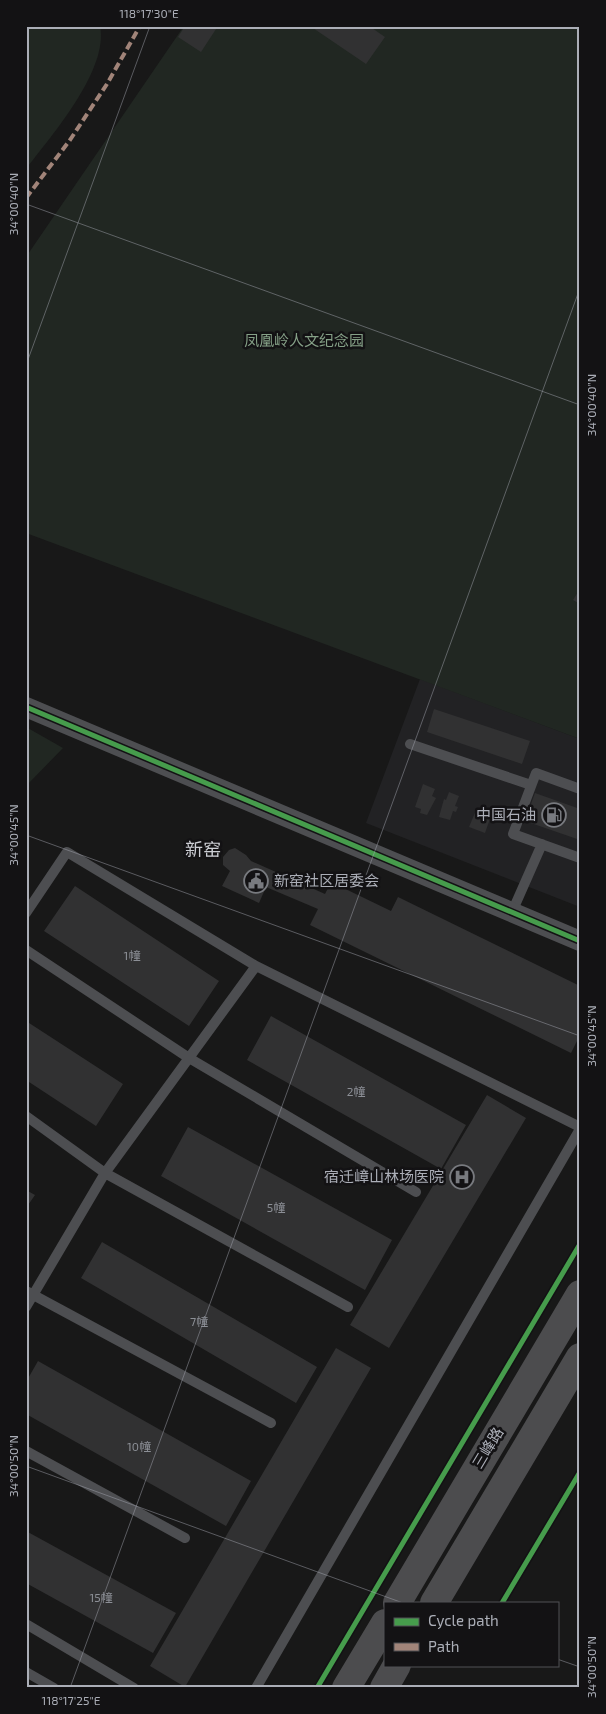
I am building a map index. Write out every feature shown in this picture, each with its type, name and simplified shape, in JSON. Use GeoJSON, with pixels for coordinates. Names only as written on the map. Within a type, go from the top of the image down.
{"type":"FeatureCollection","features":[{"type":"Feature","properties":{"kind":"main road","name":"三峰路"},"geometry":{"type":"LineString","coordinates":[[398,1602],[580,1294]]}},
{"type":"Feature","properties":{"kind":"main road"},"geometry":{"type":"LineString","coordinates":[[435,1602],[580,1357]]}},
{"type":"Feature","properties":{"kind":"main road"},"geometry":{"type":"LineString","coordinates":[[346,1688],[384,1625]]}},
{"type":"Feature","properties":{"kind":"main road"},"geometry":{"type":"LineString","coordinates":[[384,1688],[396,1666]]}},
{"type":"Feature","properties":{"kind":"street"},"geometry":{"type":"LineString","coordinates":[[26,707],[580,941]]}},
{"type":"Feature","properties":{"kind":"lane"},"geometry":{"type":"LineString","coordinates":[[410,744],[531,785]]}},
{"type":"Feature","properties":{"kind":"lane"},"geometry":{"type":"LineString","coordinates":[[580,789],[536,773],[513,834],[580,858]]}},
{"type":"Feature","properties":{"kind":"lane"},"geometry":{"type":"LineString","coordinates":[[512,912],[542,844]]}},
{"type":"Feature","properties":{"kind":"lane"},"geometry":{"type":"LineString","coordinates":[[26,913],[67,852],[256,966],[580,1128],[256,1688]]}},
{"type":"Feature","properties":{"kind":"lane"},"geometry":{"type":"LineString","coordinates":[[26,950],[189,1058],[416,1192]]}},
{"type":"Feature","properties":{"kind":"lane"},"geometry":{"type":"LineString","coordinates":[[26,1307],[30,1294],[105,1173],[256,966]]}},
{"type":"Feature","properties":{"kind":"lane"},"geometry":{"type":"LineString","coordinates":[[26,1116],[105,1173],[348,1307]]}},
{"type":"Feature","properties":{"kind":"lane"},"geometry":{"type":"LineString","coordinates":[[30,1294],[271,1423]]}},
{"type":"Feature","properties":{"kind":"lane"},"geometry":{"type":"LineString","coordinates":[[26,1451],[185,1538]]}},
{"type":"Feature","properties":{"kind":"lane"},"geometry":{"type":"LineString","coordinates":[[26,1624],[134,1688]]}},
{"type":"Feature","properties":{"kind":"lane"},"geometry":{"type":"LineString","coordinates":[[26,1672],[54,1688]]}},
{"type":"Feature","properties":{"kind":"shaded area"},"geometry":{"type":"Polygon","coordinates":[[[420,679],[580,739],[580,907],[366,823],[420,679]]]}},
{"type":"Feature","properties":{"kind":"green space"},"geometry":{"type":"Polygon","coordinates":[[[26,26],[100,26],[100,43],[96,62],[76,102],[26,169],[26,26]]]}},
{"type":"Feature","properties":{"kind":"green space","name":"凤凰岭人文纪念园"},"geometry":{"type":"Polygon","coordinates":[[[184,26],[580,26],[580,739],[26,533],[26,257],[184,26]]]}},
{"type":"Feature","properties":{"kind":"green space"},"geometry":{"type":"Polygon","coordinates":[[[26,727],[63,748],[26,786],[26,727]]]}},
{"type":"Feature","properties":{"kind":"building"},"geometry":{"type":"Polygon","coordinates":[[[185,26],[218,26],[201,52],[178,37],[185,26]]]}},
{"type":"Feature","properties":{"kind":"building"},"geometry":{"type":"Polygon","coordinates":[[[310,26],[369,26],[385,37],[366,64],[310,26]]]}},
{"type":"Feature","properties":{"kind":"building"},"geometry":{"type":"Polygon","coordinates":[[[580,589],[580,604],[573,600],[580,589]]]}},
{"type":"Feature","properties":{"kind":"building"},"geometry":{"type":"Polygon","coordinates":[[[434,709],[530,741],[522,764],[427,732],[434,709]]]}},
{"type":"Feature","properties":{"kind":"building"},"geometry":{"type":"Polygon","coordinates":[[[423,784],[435,789],[432,796],[436,798],[427,815],[420,813],[421,809],[415,807],[423,784]]]}},
{"type":"Feature","properties":{"kind":"building"},"geometry":{"type":"Polygon","coordinates":[[[449,792],[459,796],[455,806],[458,807],[456,812],[453,811],[450,820],[439,817],[444,799],[446,800],[449,792]]]}},
{"type":"Feature","properties":{"kind":"building","name":"中国石油"},"geometry":{"type":"Polygon","coordinates":[[[535,793],[580,809],[580,840],[525,821],[535,793]]]}},
{"type":"Feature","properties":{"kind":"building"},"geometry":{"type":"Polygon","coordinates":[[[477,808],[492,813],[485,833],[469,827],[477,808]]]}},
{"type":"Feature","properties":{"kind":"building"},"geometry":{"type":"Polygon","coordinates":[[[235,848],[246,855],[251,861],[325,894],[331,882],[391,911],[398,897],[580,986],[580,1035],[571,1053],[310,925],[318,909],[266,887],[259,903],[222,886],[230,871],[223,865],[223,857],[229,850],[235,848]]]}},
{"type":"Feature","properties":{"kind":"building"},"geometry":{"type":"Polygon","coordinates":[[[75,886],[219,981],[189,1026],[44,931],[75,886]]]}},
{"type":"Feature","properties":{"kind":"building"},"geometry":{"type":"Polygon","coordinates":[[[271,1016],[466,1125],[441,1169],[247,1060],[271,1016]]]}},
{"type":"Feature","properties":{"kind":"building"},"geometry":{"type":"Polygon","coordinates":[[[26,1021],[123,1084],[96,1126],[26,1080],[26,1021]]]}},
{"type":"Feature","properties":{"kind":"building"},"geometry":{"type":"Polygon","coordinates":[[[487,1095],[526,1118],[389,1348],[350,1325],[487,1095]]]}},
{"type":"Feature","properties":{"kind":"building"},"geometry":{"type":"Polygon","coordinates":[[[188,1127],[392,1240],[365,1290],[161,1176],[188,1127]]]}},
{"type":"Feature","properties":{"kind":"building"},"geometry":{"type":"Polygon","coordinates":[[[26,1190],[35,1195],[26,1208],[26,1190]]]}},
{"type":"Feature","properties":{"kind":"building"},"geometry":{"type":"Polygon","coordinates":[[[102,1242],[317,1367],[296,1403],[81,1278],[102,1242]]]}},
{"type":"Feature","properties":{"kind":"building"},"geometry":{"type":"Polygon","coordinates":[[[336,1348],[371,1368],[185,1687],[150,1666],[336,1348]]]}},
{"type":"Feature","properties":{"kind":"building"},"geometry":{"type":"Polygon","coordinates":[[[38,1361],[251,1481],[226,1526],[26,1414],[26,1382],[38,1361]]]}},
{"type":"Feature","properties":{"kind":"building"},"geometry":{"type":"Polygon","coordinates":[[[26,1531],[176,1613],[153,1653],[26,1583],[26,1531]]]}},
{"type":"Feature","properties":{"kind":"marked path"},"geometry":{"type":"LineString","coordinates":[[26,198],[70,140],[107,84],[140,26]]}},
{"type":"Feature","properties":{"kind":"cycle path"},"geometry":{"type":"LineString","coordinates":[[26,707],[580,941]]}},
{"type":"Feature","properties":{"kind":"cycle path"},"geometry":{"type":"LineString","coordinates":[[317,1688],[580,1244]]}},
{"type":"Feature","properties":{"kind":"cycle path"},"geometry":{"type":"LineString","coordinates":[[503,1602],[580,1472]]}},
{"type":"Feature","properties":{"kind":"place","name":"中国石油"},"geometry":{"type":"Point","coordinates":[554,815]}},
{"type":"Feature","properties":{"kind":"place","name":"新窑社区居委会"},"geometry":{"type":"Point","coordinates":[256,881]}},
{"type":"Feature","properties":{"kind":"place","name":"宿迁嶂山林场医院"},"geometry":{"type":"Point","coordinates":[462,1177]}},
{"type":"Feature","properties":{"kind":"district","name":"新窑"},"geometry":{"type":"Point","coordinates":[203,850]}}]}
